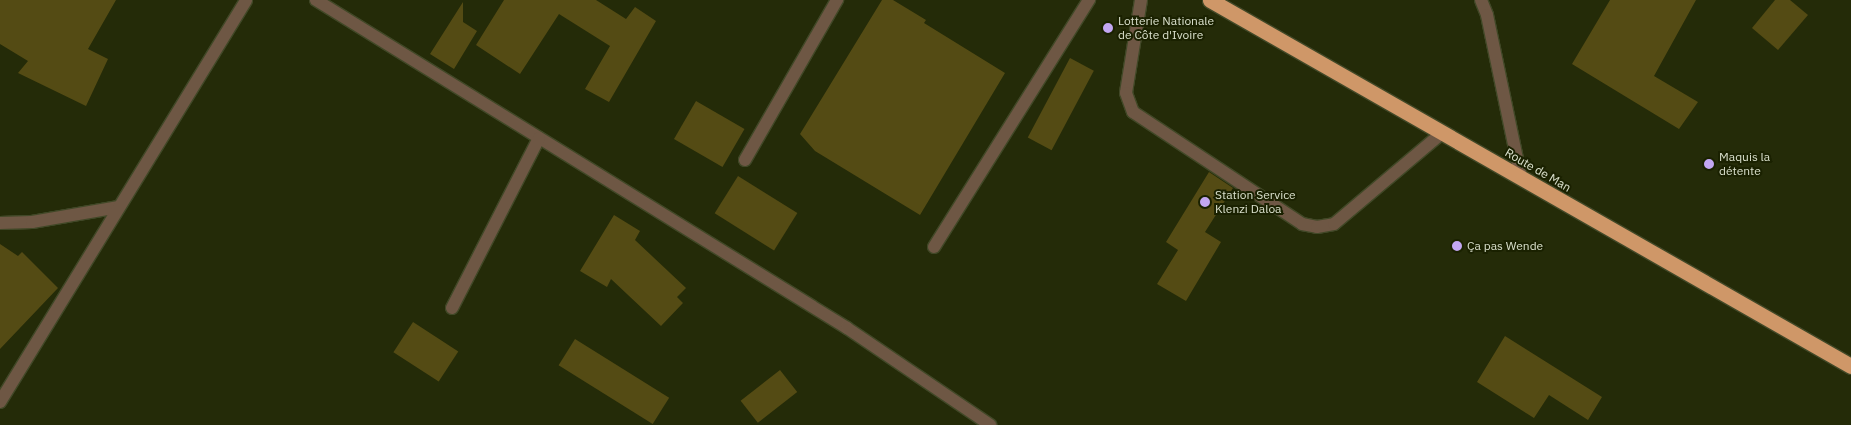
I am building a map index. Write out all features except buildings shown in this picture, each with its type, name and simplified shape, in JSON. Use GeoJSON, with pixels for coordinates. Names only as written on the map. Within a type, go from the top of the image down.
{"type":"FeatureCollection","features":[{"type":"Feature","properties":{"kind":"highway","name":"Route de Man"},"geometry":{"type":"LineString","coordinates":[[1210,0],[1851,366]]}},
{"type":"Feature","properties":{"kind":"street"},"geometry":{"type":"LineString","coordinates":[[0,402],[246,0]]}},
{"type":"Feature","properties":{"kind":"street"},"geometry":{"type":"LineString","coordinates":[[316,0],[847,328],[990,425]]}},
{"type":"Feature","properties":{"kind":"street"},"geometry":{"type":"LineString","coordinates":[[745,160],[837,0]]}},
{"type":"Feature","properties":{"kind":"street"},"geometry":{"type":"LineString","coordinates":[[934,247],[1089,0]]}},
{"type":"Feature","properties":{"kind":"street"},"geometry":{"type":"LineString","coordinates":[[1141,0],[1126,93],[1133,112],[1302,224],[1317,228],[1334,224],[1442,133]]}},
{"type":"Feature","properties":{"kind":"street"},"geometry":{"type":"LineString","coordinates":[[1481,0],[1488,15],[1521,178]]}},
{"type":"Feature","properties":{"kind":"street"},"geometry":{"type":"LineString","coordinates":[[452,308],[539,138]]}},
{"type":"Feature","properties":{"kind":"street"},"geometry":{"type":"LineString","coordinates":[[0,223],[32,222],[118,207]]}},
{"type":"Feature","properties":{"kind":"place","name":"Lotterie Nationale de Côte d'Ivoire"},"geometry":{"type":"Point","coordinates":[1108,28]}},
{"type":"Feature","properties":{"kind":"place","name":"Maquis la détente"},"geometry":{"type":"Point","coordinates":[1709,164]}},
{"type":"Feature","properties":{"kind":"place","name":"Station Service Klenzi Daloa"},"geometry":{"type":"Point","coordinates":[1205,202]}},
{"type":"Feature","properties":{"kind":"place","name":"Ça pas Wende"},"geometry":{"type":"Point","coordinates":[1457,246]}}]}
